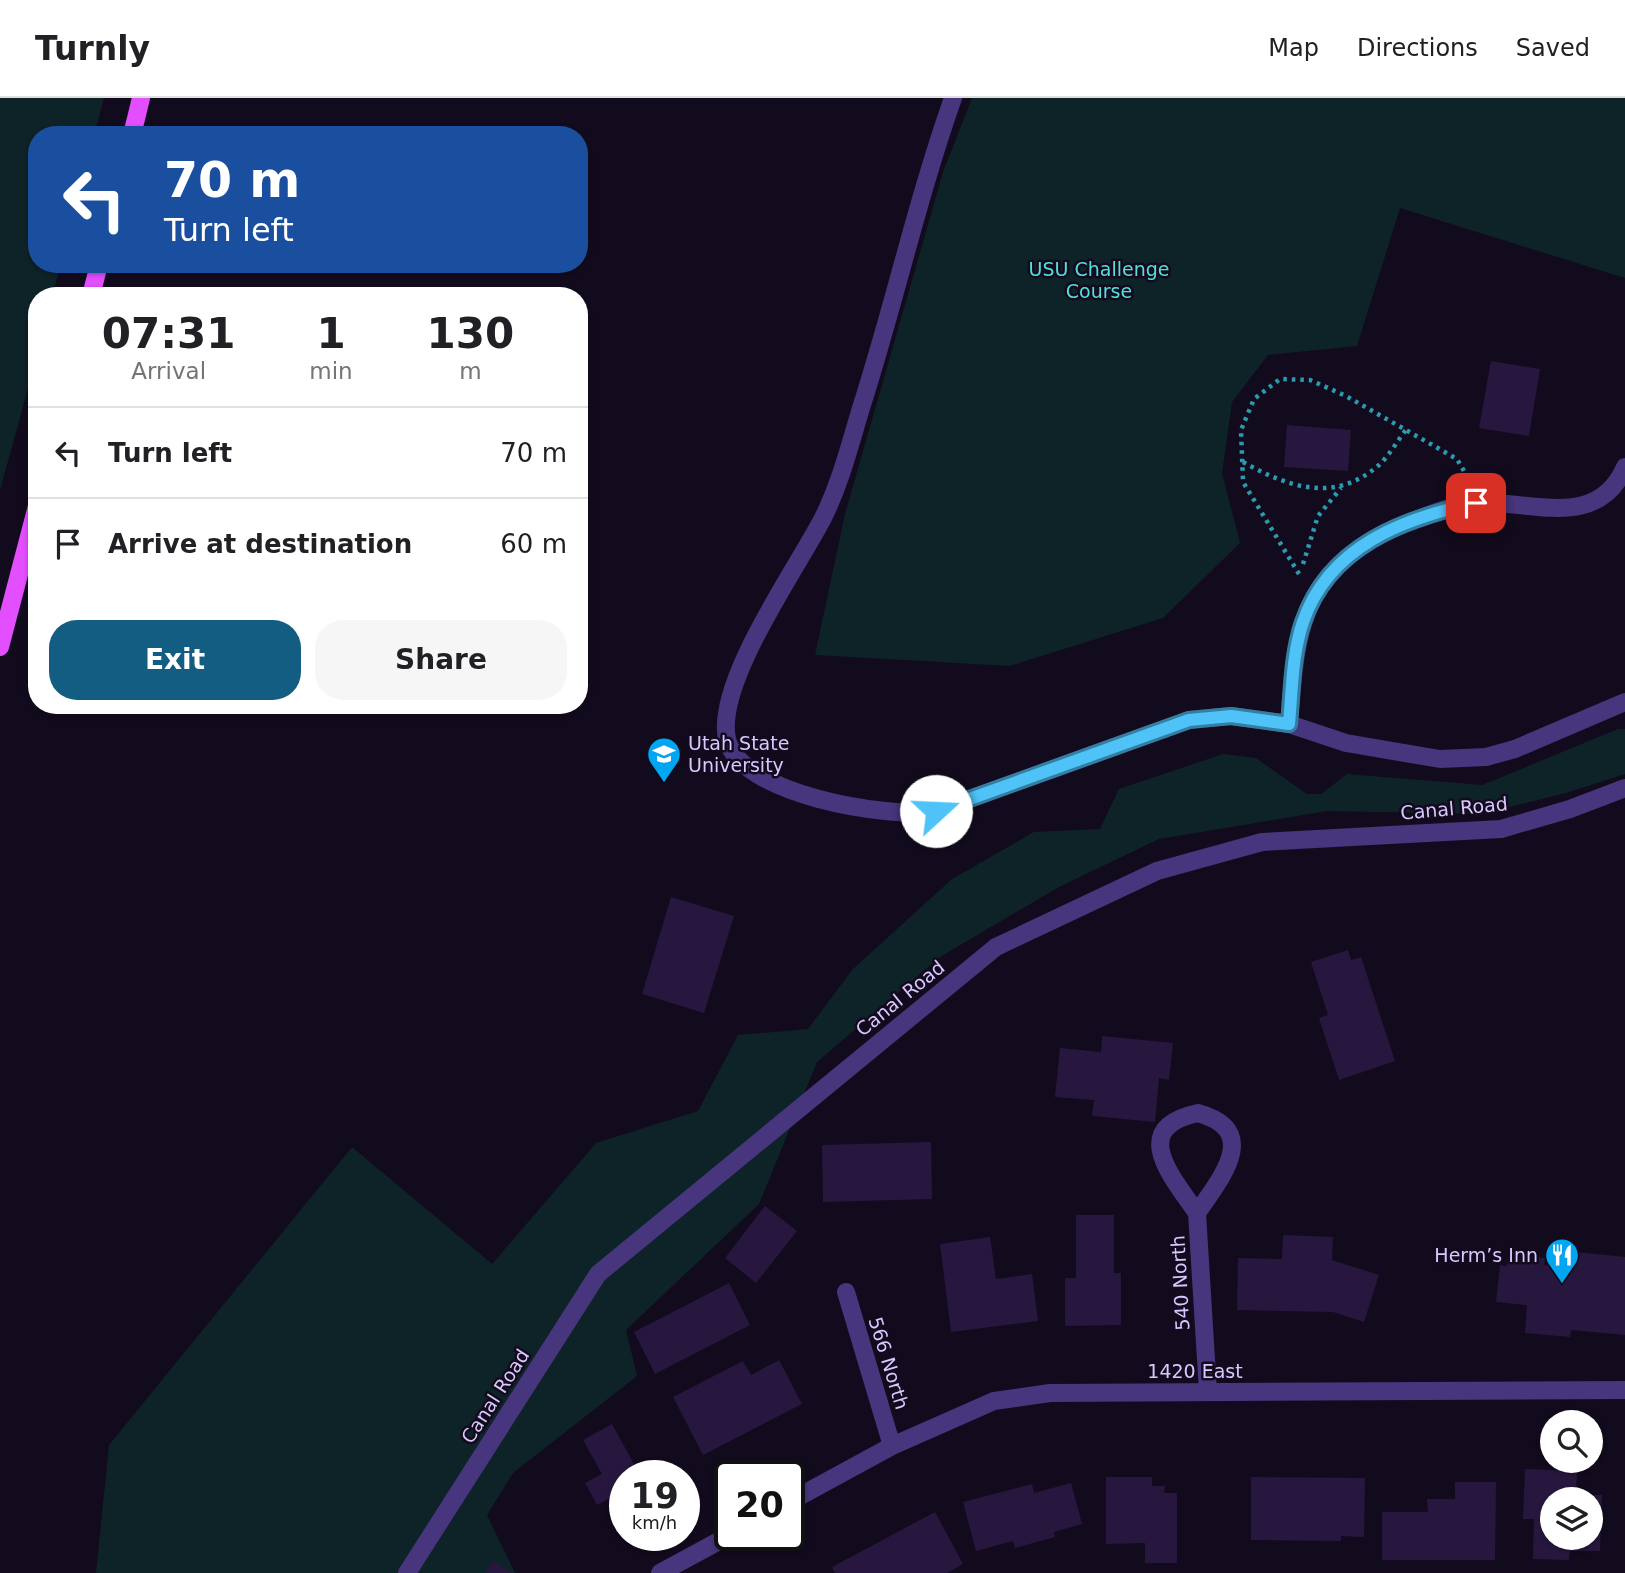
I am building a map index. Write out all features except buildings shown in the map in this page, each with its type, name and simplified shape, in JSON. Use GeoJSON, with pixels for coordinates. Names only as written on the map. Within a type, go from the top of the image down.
{"type":"FeatureCollection","features":[{"type":"Feature","properties":{"kind":"main road"},"geometry":{"type":"LineString","coordinates":[[134,126],[141,98]]}},
{"type":"Feature","properties":{"kind":"main road"},"geometry":{"type":"LineString","coordinates":[[0,647],[28,540]]}},
{"type":"Feature","properties":{"kind":"street"},"geometry":{"type":"LineString","coordinates":[[953,98],[928,169],[879,351],[840,475],[824,515],[743,662],[726,711],[727,740],[740,761],[759,777],[831,802],[916,814],[936,811],[1189,720],[1231,716],[1289,724],[1392,753],[1440,759],[1486,757],[1516,750],[1625,702]]}},
{"type":"Feature","properties":{"kind":"street"},"geometry":{"type":"LineString","coordinates":[[1289,724],[1295,658],[1303,623],[1315,593],[1337,565],[1358,546],[1401,525],[1441,510],[1476,503],[1566,509],[1587,505],[1607,493],[1619,480],[1625,467]]}},
{"type":"Feature","properties":{"kind":"street","name":"Canal Road"},"geometry":{"type":"LineString","coordinates":[[407,1573],[598,1274],[996,947],[1157,871],[1262,842],[1502,829],[1570,809],[1625,788]]}},
{"type":"Feature","properties":{"kind":"street","name":"540 North"},"geometry":{"type":"LineString","coordinates":[[1197,1213],[1228,1168],[1232,1144],[1228,1129],[1218,1119],[1198,1113],[1178,1117],[1164,1131],[1159,1147],[1163,1164],[1197,1213],[1208,1392]]}},
{"type":"Feature","properties":{"kind":"street","name":"566 North"},"geometry":{"type":"LineString","coordinates":[[846,1292],[892,1446]]}},
{"type":"Feature","properties":{"kind":"street","name":"1420 East"},"geometry":{"type":"LineString","coordinates":[[805,1493],[892,1446],[994,1401],[1049,1393],[1625,1390]]}},
{"type":"Feature","properties":{"kind":"street"},"geometry":{"type":"LineString","coordinates":[[660,1573],[714,1544]]}},
{"type":"Feature","properties":{"kind":"path"},"geometry":{"type":"LineString","coordinates":[[1406,430],[1379,464],[1341,487],[1318,516],[1300,576],[1243,482],[1241,429],[1254,399],[1280,379],[1310,380],[1406,430],[1457,459],[1469,479],[1476,503]]}},
{"type":"Feature","properties":{"kind":"path"},"geometry":{"type":"LineString","coordinates":[[1242,461],[1278,481],[1308,487],[1341,487]]}},
{"type":"Feature","properties":{"kind":"green space"},"geometry":{"type":"Polygon","coordinates":[[[0,98],[104,98],[96,126],[28,126],[28,273],[58,273],[55,287],[28,287],[28,389],[0,490],[0,98]]]}},
{"type":"Feature","properties":{"kind":"green space","name":"USU Challenge Course"},"geometry":{"type":"Polygon","coordinates":[[[972,98],[1625,98],[1625,278],[1400,208],[1357,346],[1268,355],[1232,402],[1222,473],[1240,543],[1163,618],[1010,666],[815,655],[845,514],[943,172],[972,98]]]}},
{"type":"Feature","properties":{"kind":"green space"},"geometry":{"type":"Polygon","coordinates":[[[1618,729],[1625,729],[1625,774],[1566,793],[1481,814],[1327,811],[1159,839],[1059,887],[940,957],[817,1062],[759,1204],[626,1330],[637,1376],[513,1473],[487,1515],[515,1573],[96,1573],[109,1445],[352,1147],[492,1264],[596,1143],[698,1111],[738,1035],[808,1029],[853,969],[952,879],[1034,832],[1100,829],[1119,789],[1223,754],[1256,758],[1307,794],[1321,794],[1347,774],[1482,785],[1618,729]]]}},
{"type":"Feature","properties":{"kind":"place","name":"Utah State University"},"geometry":{"type":"Point","coordinates":[664,784]}},
{"type":"Feature","properties":{"kind":"place","name":"Herm’s Inn"},"geometry":{"type":"Point","coordinates":[1562,1285]}},
{"type":"Feature","properties":{"kind":"route"},"geometry":{"type":"LineString","coordinates":[[936,811],[1189,720],[1231,716],[1289,724],[1295,658],[1303,623],[1315,593],[1337,565],[1358,546],[1401,525],[1441,510],[1476,503]]}}]}
